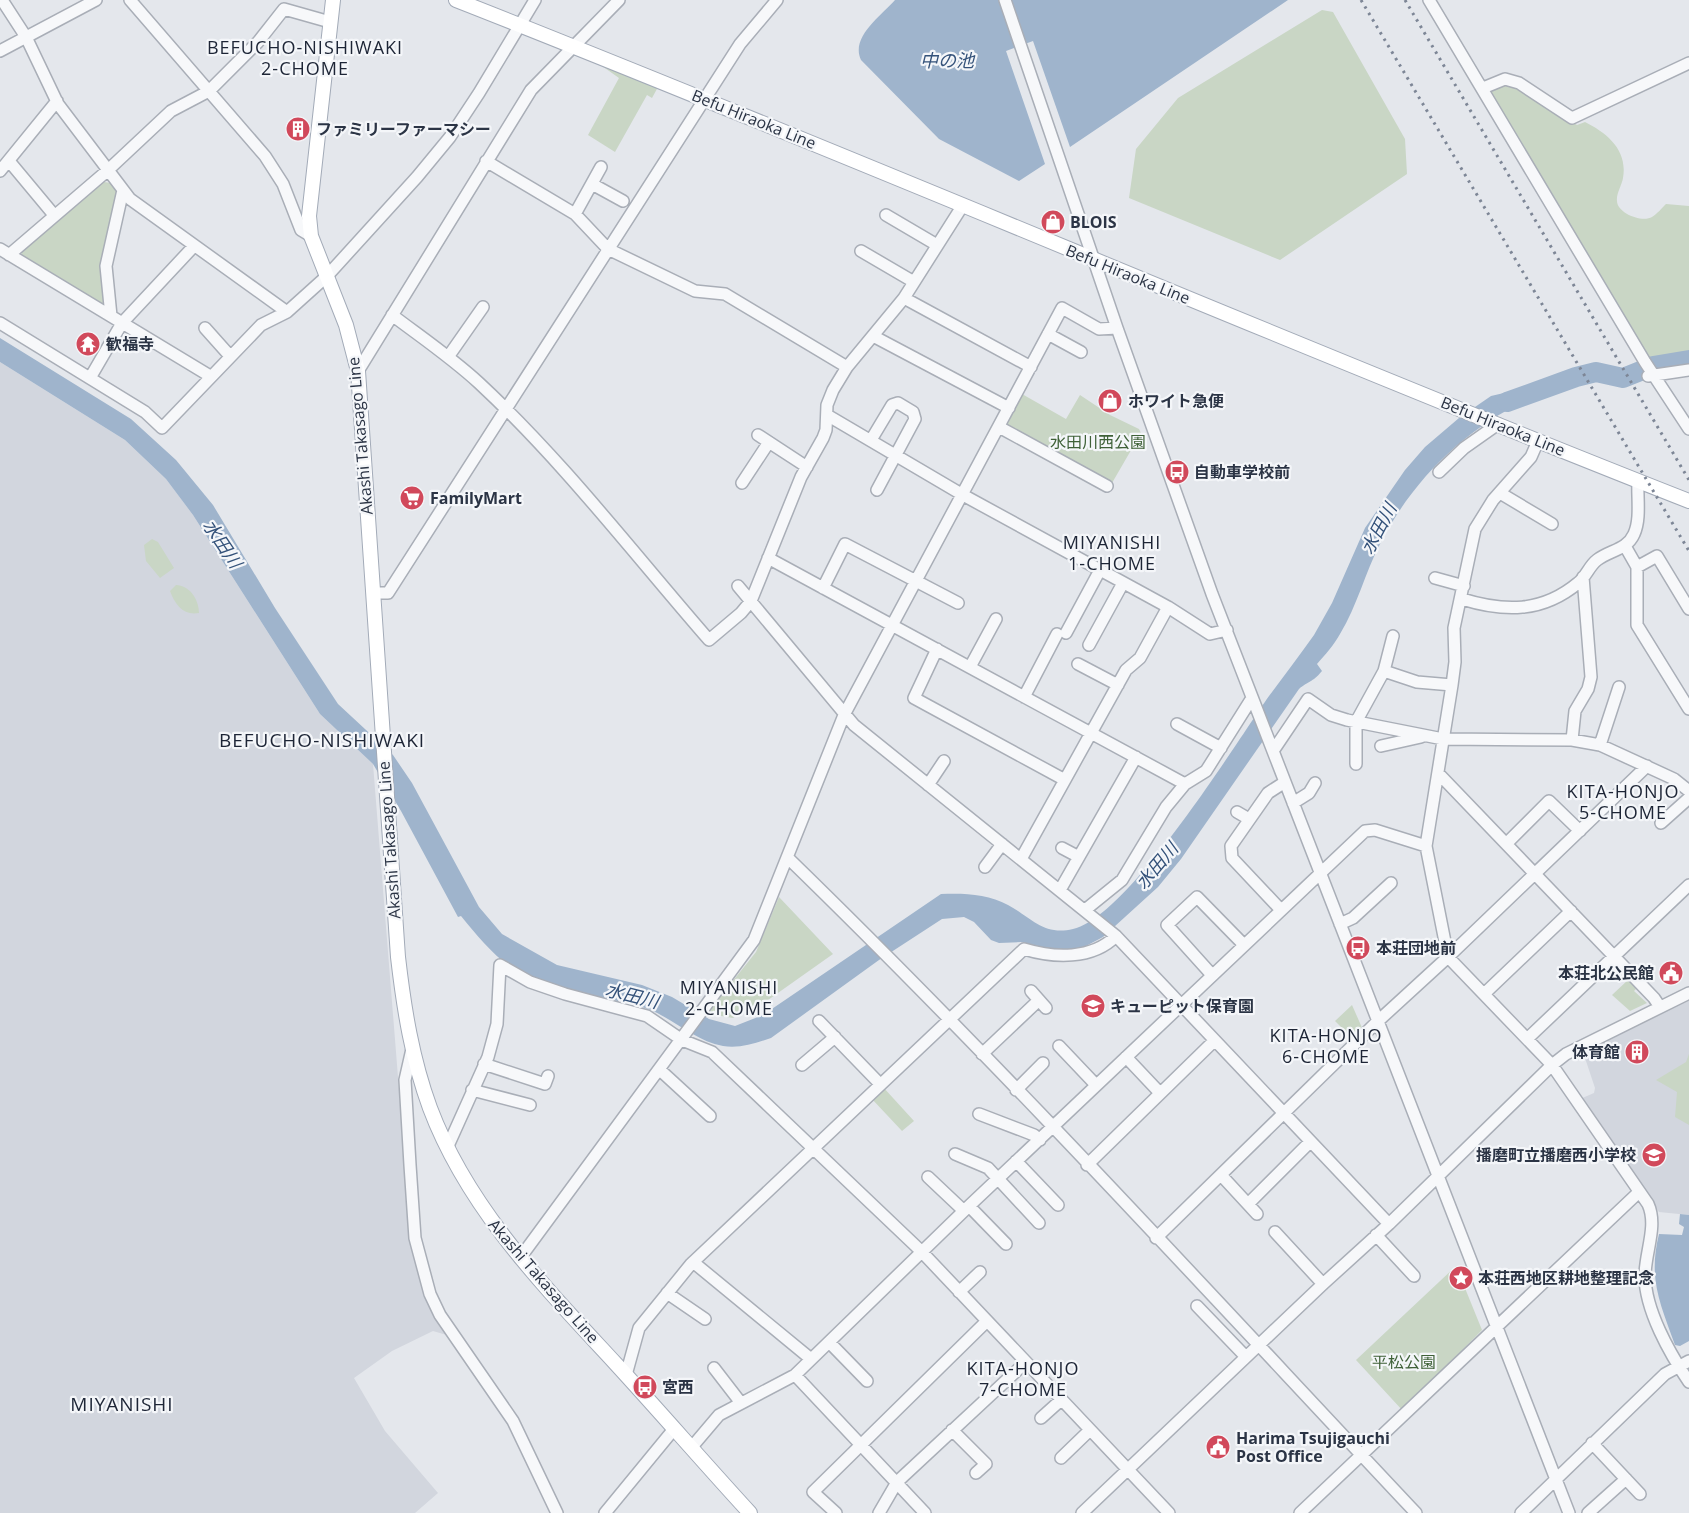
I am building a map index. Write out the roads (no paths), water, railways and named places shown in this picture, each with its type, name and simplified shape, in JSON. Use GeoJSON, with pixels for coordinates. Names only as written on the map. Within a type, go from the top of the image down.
{"type":"FeatureCollection","features":[{"type":"Feature","properties":{"kind":"main road","name":"Akashi Takasago Line"},"geometry":{"type":"LineString","coordinates":[[333,0],[310,196],[311,236],[352,345],[358,371],[398,957],[412,1049],[430,1108],[468,1186],[520,1258],[750,1513]]}},
{"type":"Feature","properties":{"kind":"main road","name":"Befu Hiraoka Line"},"geometry":{"type":"LineString","coordinates":[[456,0],[705,99],[1095,261],[1538,441],[1689,500]]}},
{"type":"Feature","properties":{"kind":"street"},"geometry":{"type":"LineString","coordinates":[[2,0],[26,37],[57,101],[130,199],[288,312]]}},
{"type":"Feature","properties":{"kind":"street"},"geometry":{"type":"LineString","coordinates":[[0,51],[96,0]]}},
{"type":"Feature","properties":{"kind":"street"},"geometry":{"type":"LineString","coordinates":[[130,0],[265,156],[283,184],[301,230],[311,236]]}},
{"type":"Feature","properties":{"kind":"street"},"geometry":{"type":"LineString","coordinates":[[0,323],[144,412],[162,428],[210,376],[261,326],[288,312],[327,276],[417,177],[450,137],[521,25],[534,0]]}},
{"type":"Feature","properties":{"kind":"street"},"geometry":{"type":"LineString","coordinates":[[358,371],[531,90],[620,0]]}},
{"type":"Feature","properties":{"kind":"street"},"geometry":{"type":"LineString","coordinates":[[372,593],[388,593],[740,44],[777,0]]}},
{"type":"Feature","properties":{"kind":"street"},"geometry":{"type":"LineString","coordinates":[[1005,0],[1117,328],[1252,698],[1569,1513]]}},
{"type":"Feature","properties":{"kind":"street"},"geometry":{"type":"LineString","coordinates":[[1429,0],[1483,88],[1651,375],[1689,429]]}},
{"type":"Feature","properties":{"kind":"street"},"geometry":{"type":"LineString","coordinates":[[210,376],[4,252],[54,215],[108,171],[171,111],[209,91],[258,42],[284,9],[330,22]]}},
{"type":"Feature","properties":{"kind":"street"},"geometry":{"type":"LineString","coordinates":[[1483,88],[1505,79],[1519,83],[1572,118],[1689,63]]}},
{"type":"Feature","properties":{"kind":"street"},"geometry":{"type":"LineString","coordinates":[[0,170],[57,101]]}},
{"type":"Feature","properties":{"kind":"street"},"geometry":{"type":"LineString","coordinates":[[9,161],[54,215]]}},
{"type":"Feature","properties":{"kind":"street"},"geometry":{"type":"LineString","coordinates":[[486,161],[574,214],[608,248],[695,291],[725,294],[847,367]]}},
{"type":"Feature","properties":{"kind":"street"},"geometry":{"type":"LineString","coordinates":[[574,214],[601,167]]}},
{"type":"Feature","properties":{"kind":"street"},"geometry":{"type":"LineString","coordinates":[[592,184],[623,201]]}},
{"type":"Feature","properties":{"kind":"street"},"geometry":{"type":"LineString","coordinates":[[111,316],[106,266],[123,190]]}},
{"type":"Feature","properties":{"kind":"street"},"geometry":{"type":"LineString","coordinates":[[392,315],[448,357],[478,382],[506,410],[588,498],[709,640],[741,613],[750,601],[806,467],[823,438],[829,398],[847,367],[904,298],[963,205]]}},
{"type":"Feature","properties":{"kind":"street"},"geometry":{"type":"LineString","coordinates":[[886,215],[937,245]]}},
{"type":"Feature","properties":{"kind":"street"},"geometry":{"type":"LineString","coordinates":[[90,378],[122,323],[194,246]]}},
{"type":"Feature","properties":{"kind":"street"},"geometry":{"type":"LineString","coordinates":[[861,251],[914,282]]}},
{"type":"Feature","properties":{"kind":"street"},"geometry":{"type":"LineString","coordinates":[[904,298],[1030,367]]}},
{"type":"Feature","properties":{"kind":"street"},"geometry":{"type":"LineString","coordinates":[[448,357],[469,316],[482,307]]}},
{"type":"Feature","properties":{"kind":"street"},"geometry":{"type":"LineString","coordinates":[[520,1258],[754,940],[844,715],[1062,308],[1099,329],[1117,328]]}},
{"type":"Feature","properties":{"kind":"street"},"geometry":{"type":"LineString","coordinates":[[205,328],[230,356]]}},
{"type":"Feature","properties":{"kind":"street"},"geometry":{"type":"LineString","coordinates":[[1048,334],[1081,352]]}},
{"type":"Feature","properties":{"kind":"street"},"geometry":{"type":"LineString","coordinates":[[873,336],[1009,408]]}},
{"type":"Feature","properties":{"kind":"street"},"geometry":{"type":"LineString","coordinates":[[1651,375],[1689,370]]}},
{"type":"Feature","properties":{"kind":"street"},"geometry":{"type":"LineString","coordinates":[[871,440],[892,405],[898,403],[913,412],[915,419],[877,490]]}},
{"type":"Feature","properties":{"kind":"street"},"geometry":{"type":"LineString","coordinates":[[827,415],[963,495],[1168,607],[1210,634],[1227,630]]}},
{"type":"Feature","properties":{"kind":"street"},"geometry":{"type":"LineString","coordinates":[[1439,472],[1493,422]]}},
{"type":"Feature","properties":{"kind":"street"},"geometry":{"type":"LineString","coordinates":[[999,427],[1107,486]]}},
{"type":"Feature","properties":{"kind":"street"},"geometry":{"type":"LineString","coordinates":[[758,435],[806,467]]}},
{"type":"Feature","properties":{"kind":"street"},"geometry":{"type":"LineString","coordinates":[[1538,441],[1531,457],[1500,493],[1475,529],[1462,598],[1454,628],[1455,662],[1426,846],[1448,957],[1552,1065],[1653,1214],[1645,1277],[1649,1297],[1657,1322],[1677,1365],[1689,1382]]}},
{"type":"Feature","properties":{"kind":"street"},"geometry":{"type":"LineString","coordinates":[[742,483],[769,442]]}},
{"type":"Feature","properties":{"kind":"street"},"geometry":{"type":"LineString","coordinates":[[750,471],[760,478]]}},
{"type":"Feature","properties":{"kind":"street"},"geometry":{"type":"LineString","coordinates":[[1462,598],[1487,607],[1526,608],[1546,602],[1565,593],[1583,577],[1594,562],[1625,546],[1631,540],[1636,526],[1638,480]]}},
{"type":"Feature","properties":{"kind":"street"},"geometry":{"type":"LineString","coordinates":[[1500,493],[1552,524]]}},
{"type":"Feature","properties":{"kind":"street"},"geometry":{"type":"LineString","coordinates":[[823,588],[845,544],[958,603]]}},
{"type":"Feature","properties":{"kind":"street"},"geometry":{"type":"LineString","coordinates":[[1625,546],[1637,566],[1637,625],[1689,709]]}},
{"type":"Feature","properties":{"kind":"street"},"geometry":{"type":"LineString","coordinates":[[1637,566],[1657,556],[1689,609]]}},
{"type":"Feature","properties":{"kind":"street"},"geometry":{"type":"LineString","coordinates":[[768,558],[1185,784]]}},
{"type":"Feature","properties":{"kind":"street"},"geometry":{"type":"LineString","coordinates":[[1024,697],[1100,570]]}},
{"type":"Feature","properties":{"kind":"street"},"geometry":{"type":"LineString","coordinates":[[1572,740],[1575,711],[1588,689],[1591,677],[1583,577]]}},
{"type":"Feature","properties":{"kind":"street"},"geometry":{"type":"LineString","coordinates":[[1435,578],[1464,586]]}},
{"type":"Feature","properties":{"kind":"street"},"geometry":{"type":"LineString","coordinates":[[1089,645],[1123,582]]}},
{"type":"Feature","properties":{"kind":"street"},"geometry":{"type":"LineString","coordinates":[[738,586],[844,715],[1116,936],[1283,1115],[1389,1224]]}},
{"type":"Feature","properties":{"kind":"street"},"geometry":{"type":"LineString","coordinates":[[1021,859],[1126,670],[1140,658],[1168,607]]}},
{"type":"Feature","properties":{"kind":"street"},"geometry":{"type":"LineString","coordinates":[[970,667],[996,619]]}},
{"type":"Feature","properties":{"kind":"street"},"geometry":{"type":"LineString","coordinates":[[1356,764],[1356,722],[1384,671],[1393,636]]}},
{"type":"Feature","properties":{"kind":"street"},"geometry":{"type":"LineString","coordinates":[[937,649],[914,698],[1065,780]]}},
{"type":"Feature","properties":{"kind":"street"},"geometry":{"type":"LineString","coordinates":[[1078,664],[1118,685]]}},
{"type":"Feature","properties":{"kind":"street"},"geometry":{"type":"LineString","coordinates":[[1384,671],[1417,682],[1452,685]]}},
{"type":"Feature","properties":{"kind":"street"},"geometry":{"type":"LineString","coordinates":[[1600,745],[1619,687]]}},
{"type":"Feature","properties":{"kind":"street"},"geometry":{"type":"LineString","coordinates":[[1085,910],[1122,880],[1166,807],[1185,784],[1206,771],[1244,707],[1252,698]]}},
{"type":"Feature","properties":{"kind":"street"},"geometry":{"type":"LineString","coordinates":[[1273,751],[1308,699],[1331,715],[1356,722],[1443,739],[1572,740],[1600,745],[1674,779],[1689,791]]}},
{"type":"Feature","properties":{"kind":"street"},"geometry":{"type":"LineString","coordinates":[[1177,724],[1221,748]]}},
{"type":"Feature","properties":{"kind":"street"},"geometry":{"type":"LineString","coordinates":[[1382,746],[1424,736]]}},
{"type":"Feature","properties":{"kind":"street"},"geometry":{"type":"LineString","coordinates":[[1060,890],[1136,757]]}},
{"type":"Feature","properties":{"kind":"street"},"geometry":{"type":"LineString","coordinates":[[928,785],[944,761]]}},
{"type":"Feature","properties":{"kind":"street"},"geometry":{"type":"LineString","coordinates":[[1156,1238],[1377,1022],[1536,874],[1647,766]]}},
{"type":"Feature","properties":{"kind":"street"},"geometry":{"type":"LineString","coordinates":[[1438,773],[1615,956],[1660,1007]]}},
{"type":"Feature","properties":{"kind":"street"},"geometry":{"type":"LineString","coordinates":[[1281,910],[1232,858],[1231,846],[1268,792],[1285,782]]}},
{"type":"Feature","properties":{"kind":"street"},"geometry":{"type":"LineString","coordinates":[[1292,803],[1309,793],[1315,783]]}},
{"type":"Feature","properties":{"kind":"street"},"geometry":{"type":"LineString","coordinates":[[1661,823],[1689,798]]}},
{"type":"Feature","properties":{"kind":"street"},"geometry":{"type":"LineString","coordinates":[[1507,843],[1549,801],[1580,831]]}},
{"type":"Feature","properties":{"kind":"street"},"geometry":{"type":"LineString","coordinates":[[1237,812],[1249,819]]}},
{"type":"Feature","properties":{"kind":"street"},"geometry":{"type":"LineString","coordinates":[[691,1448],[719,1415],[795,1375],[966,1208],[1040,1140],[1320,872],[1370,829],[1426,846]]}},
{"type":"Feature","properties":{"kind":"street"},"geometry":{"type":"LineString","coordinates":[[985,867],[1002,844]]}},
{"type":"Feature","properties":{"kind":"street"},"geometry":{"type":"LineString","coordinates":[[1062,848],[1079,857]]}},
{"type":"Feature","properties":{"kind":"street"},"geometry":{"type":"LineString","coordinates":[[788,858],[868,936],[982,1054],[1416,1513]]}},
{"type":"Feature","properties":{"kind":"street"},"geometry":{"type":"LineString","coordinates":[[1340,924],[1353,918],[1391,883]]}},
{"type":"Feature","properties":{"kind":"street"},"geometry":{"type":"LineString","coordinates":[[1527,1039],[1689,885]]}},
{"type":"Feature","properties":{"kind":"street"},"geometry":{"type":"LineString","coordinates":[[1212,975],[1167,925],[1197,897],[1244,945]]}},
{"type":"Feature","properties":{"kind":"street"},"geometry":{"type":"LineString","coordinates":[[1484,994],[1571,910]]}},
{"type":"Feature","properties":{"kind":"street"},"geometry":{"type":"LineString","coordinates":[[626,1375],[639,1328],[694,1262],[813,1147],[1024,949],[1046,955],[1064,956],[1100,947],[1116,936]]}},
{"type":"Feature","properties":{"kind":"street"},"geometry":{"type":"LineString","coordinates":[[448,1146],[484,1064],[497,1024],[500,965],[530,982],[565,994],[647,1016],[682,1040],[712,1052],[813,1147],[921,1251],[1169,1513]]}},
{"type":"Feature","properties":{"kind":"street"},"geometry":{"type":"LineString","coordinates":[[1082,1513],[1323,1284],[1389,1224],[1552,1065],[1566,1054],[1689,993]]}},
{"type":"Feature","properties":{"kind":"street"},"geometry":{"type":"LineString","coordinates":[[982,1054],[1038,999]]}},
{"type":"Feature","properties":{"kind":"street"},"geometry":{"type":"LineString","coordinates":[[819,1021],[880,1084]]}},
{"type":"Feature","properties":{"kind":"street"},"geometry":{"type":"LineString","coordinates":[[802,1065],[835,1037]]}},
{"type":"Feature","properties":{"kind":"street"},"geometry":{"type":"LineString","coordinates":[[1087,1165],[1214,1040]]}},
{"type":"Feature","properties":{"kind":"street"},"geometry":{"type":"LineString","coordinates":[[1058,1046],[1096,1086]]}},
{"type":"Feature","properties":{"kind":"street"},"geometry":{"type":"LineString","coordinates":[[412,1049],[405,1080],[415,1238],[430,1294],[440,1315],[513,1422],[557,1513]]}},
{"type":"Feature","properties":{"kind":"street"},"geometry":{"type":"LineString","coordinates":[[1126,1057],[1160,1093]]}},
{"type":"Feature","properties":{"kind":"street"},"geometry":{"type":"LineString","coordinates":[[1016,1090],[1042,1063]]}},
{"type":"Feature","properties":{"kind":"street"},"geometry":{"type":"LineString","coordinates":[[484,1064],[534,1077],[544,1084],[548,1076]]}},
{"type":"Feature","properties":{"kind":"street"},"geometry":{"type":"LineString","coordinates":[[660,1070],[710,1116]]}},
{"type":"Feature","properties":{"kind":"street"},"geometry":{"type":"LineString","coordinates":[[472,1090],[530,1104]]}},
{"type":"Feature","properties":{"kind":"street"},"geometry":{"type":"LineString","coordinates":[[979,1114],[1034,1135],[1040,1140]]}},
{"type":"Feature","properties":{"kind":"street"},"geometry":{"type":"LineString","coordinates":[[1248,1204],[1310,1142]]}},
{"type":"Feature","properties":{"kind":"street"},"geometry":{"type":"LineString","coordinates":[[955,1154],[988,1168],[1039,1223]]}},
{"type":"Feature","properties":{"kind":"street"},"geometry":{"type":"LineString","coordinates":[[1016,1161],[1058,1204]]}},
{"type":"Feature","properties":{"kind":"street"},"geometry":{"type":"LineString","coordinates":[[1222,1175],[1256,1214]]}},
{"type":"Feature","properties":{"kind":"street"},"geometry":{"type":"LineString","coordinates":[[928,1177],[1006,1244]]}},
{"type":"Feature","properties":{"kind":"street"},"geometry":{"type":"LineString","coordinates":[[1300,1513],[1639,1192]]}},
{"type":"Feature","properties":{"kind":"street"},"geometry":{"type":"LineString","coordinates":[[1275,1232],[1323,1284]]}},
{"type":"Feature","properties":{"kind":"street"},"geometry":{"type":"LineString","coordinates":[[1376,1236],[1414,1276]]}},
{"type":"Feature","properties":{"kind":"street"},"geometry":{"type":"LineString","coordinates":[[694,1262],[811,1359]]}},
{"type":"Feature","properties":{"kind":"street"},"geometry":{"type":"LineString","coordinates":[[959,1292],[980,1272]]}},
{"type":"Feature","properties":{"kind":"street"},"geometry":{"type":"LineString","coordinates":[[667,1293],[705,1319]]}},
{"type":"Feature","properties":{"kind":"street"},"geometry":{"type":"LineString","coordinates":[[1197,1306],[1246,1358]]}},
{"type":"Feature","properties":{"kind":"street"},"geometry":{"type":"LineString","coordinates":[[836,1513],[813,1492],[987,1321]]}},
{"type":"Feature","properties":{"kind":"street"},"geometry":{"type":"LineString","coordinates":[[829,1342],[867,1380]]}},
{"type":"Feature","properties":{"kind":"street"},"geometry":{"type":"LineString","coordinates":[[1521,1513],[1664,1374],[1677,1365],[1689,1361]]}},
{"type":"Feature","properties":{"kind":"street"},"geometry":{"type":"LineString","coordinates":[[879,1513],[897,1482],[1026,1362]]}},
{"type":"Feature","properties":{"kind":"street"},"geometry":{"type":"LineString","coordinates":[[714,1368],[741,1403]]}},
{"type":"Feature","properties":{"kind":"street"},"geometry":{"type":"LineString","coordinates":[[795,1375],[925,1513]]}},
{"type":"Feature","properties":{"kind":"street"},"geometry":{"type":"LineString","coordinates":[[1041,1418],[1061,1400]]}},
{"type":"Feature","properties":{"kind":"street"},"geometry":{"type":"LineString","coordinates":[[605,1513],[674,1429]]}},
{"type":"Feature","properties":{"kind":"street"},"geometry":{"type":"LineString","coordinates":[[952,1430],[986,1464],[976,1473]]}},
{"type":"Feature","properties":{"kind":"street"},"geometry":{"type":"LineString","coordinates":[[1061,1458],[1090,1430]]}},
{"type":"Feature","properties":{"kind":"street"},"geometry":{"type":"LineString","coordinates":[[1592,1443],[1640,1494]]}},
{"type":"Feature","properties":{"kind":"street"},"geometry":{"type":"LineString","coordinates":[[1588,1513],[1626,1479]]}},
{"type":"Feature","properties":{"kind":"water","name":"中の池"},"geometry":{"type":"Polygon","coordinates":[[[895,0],[1288,0],[1070,147],[1033,41],[1006,51],[1045,164],[1019,181],[939,139],[861,60],[859,51],[863,35],[895,0]]]}},
{"type":"Feature","properties":{"kind":"water"},"geometry":{"type":"Polygon","coordinates":[[[0,338],[131,419],[176,460],[213,505],[275,608],[338,704],[393,755],[412,783],[479,907],[502,934],[557,965],[642,985],[672,997],[709,1019],[735,1026],[763,1015],[941,894],[967,894],[992,898],[1008,905],[1045,928],[1053,930],[1073,929],[1096,918],[1122,895],[1178,827],[1314,635],[1332,603],[1365,528],[1405,470],[1425,447],[1459,418],[1491,396],[1521,389],[1536,396],[1511,408],[1465,438],[1426,476],[1393,520],[1380,544],[1346,623],[1335,642],[1317,664],[1322,671],[1299,689],[1181,859],[1158,887],[1103,937],[1086,946],[1063,952],[1021,942],[999,943],[991,940],[974,922],[964,917],[942,919],[879,960],[771,1038],[747,1045],[729,1047],[703,1040],[648,1009],[633,1004],[551,987],[521,974],[496,955],[461,916],[458,917],[401,811],[373,764],[320,714],[193,515],[166,479],[125,440],[0,362],[0,338]]]}},
{"type":"Feature","properties":{"kind":"water"},"geometry":{"type":"Polygon","coordinates":[[[1680,1214],[1689,1215],[1689,1341],[1680,1346],[1675,1345],[1660,1303],[1655,1278],[1655,1264],[1659,1234],[1682,1235],[1684,1227],[1679,1224],[1680,1214]]]}},
{"type":"Feature","properties":{"kind":"waterway","name":"水田川"},"geometry":{"type":"LineString","coordinates":[[1507,402],[1576,377],[1596,372],[1623,378],[1653,366],[1689,360]]}},
{"type":"Feature","properties":{"kind":"railway"},"geometry":{"type":"LineString","coordinates":[[1361,0],[1689,551]]}},
{"type":"Feature","properties":{"kind":"railway"},"geometry":{"type":"LineString","coordinates":[[1405,0],[1689,480]]}},
{"type":"Feature","properties":{"kind":"place","name":"ファミリーファーマシー"},"geometry":{"type":"Point","coordinates":[298,129]}},
{"type":"Feature","properties":{"kind":"place","name":"BLOIS"},"geometry":{"type":"Point","coordinates":[1053,222]}},
{"type":"Feature","properties":{"kind":"place","name":"歓福寺"},"geometry":{"type":"Point","coordinates":[88,344]}},
{"type":"Feature","properties":{"kind":"place","name":"ホワイト急便"},"geometry":{"type":"Point","coordinates":[1110,401]}},
{"type":"Feature","properties":{"kind":"place","name":"自動車学校前"},"geometry":{"type":"Point","coordinates":[1177,472]}},
{"type":"Feature","properties":{"kind":"place","name":"FamilyMart"},"geometry":{"type":"Point","coordinates":[412,498]}},
{"type":"Feature","properties":{"kind":"place","name":"本荘団地前"},"geometry":{"type":"Point","coordinates":[1358,948]}},
{"type":"Feature","properties":{"kind":"place","name":"本荘北公民館"},"geometry":{"type":"Point","coordinates":[1671,973]}},
{"type":"Feature","properties":{"kind":"place","name":"キューピット保育園"},"geometry":{"type":"Point","coordinates":[1093,1006]}},
{"type":"Feature","properties":{"kind":"place","name":"体育館"},"geometry":{"type":"Point","coordinates":[1637,1052]}},
{"type":"Feature","properties":{"kind":"place","name":"播磨町立播磨西小学校"},"geometry":{"type":"Point","coordinates":[1654,1155]}},
{"type":"Feature","properties":{"kind":"place","name":"本荘西地区耕地整理記念"},"geometry":{"type":"Point","coordinates":[1461,1278]}},
{"type":"Feature","properties":{"kind":"place","name":"宮西"},"geometry":{"type":"Point","coordinates":[645,1387]}},
{"type":"Feature","properties":{"kind":"place","name":"Harima Tsujigauchi Post Office"},"geometry":{"type":"Point","coordinates":[1218,1447]}},
{"type":"Feature","properties":{"kind":"district","name":"BEFUCHO-NISHIWAKI 2-CHOME"},"geometry":{"type":"Point","coordinates":[305,58]}},
{"type":"Feature","properties":{"kind":"district","name":"MIYANISHI 1-CHOME"},"geometry":{"type":"Point","coordinates":[1112,553]}},
{"type":"Feature","properties":{"kind":"district","name":"BEFUCHO-NISHIWAKI"},"geometry":{"type":"Point","coordinates":[322,740]}},
{"type":"Feature","properties":{"kind":"district","name":"KITA-HONJO 5-CHOME"},"geometry":{"type":"Point","coordinates":[1623,802]}},
{"type":"Feature","properties":{"kind":"district","name":"MIYANISHI 2-CHOME"},"geometry":{"type":"Point","coordinates":[729,998]}},
{"type":"Feature","properties":{"kind":"district","name":"KITA-HONJO 6-CHOME"},"geometry":{"type":"Point","coordinates":[1326,1046]}},
{"type":"Feature","properties":{"kind":"district","name":"KITA-HONJO 7-CHOME"},"geometry":{"type":"Point","coordinates":[1023,1379]}},
{"type":"Feature","properties":{"kind":"district","name":"MIYANISHI"},"geometry":{"type":"Point","coordinates":[122,1404]}},
{"type":"Feature","properties":{"kind":"park label","name":"水田川西公園"},"geometry":{"type":"Point","coordinates":[1098,442]}},
{"type":"Feature","properties":{"kind":"park label","name":"平松公園"},"geometry":{"type":"Point","coordinates":[1404,1362]}}]}
